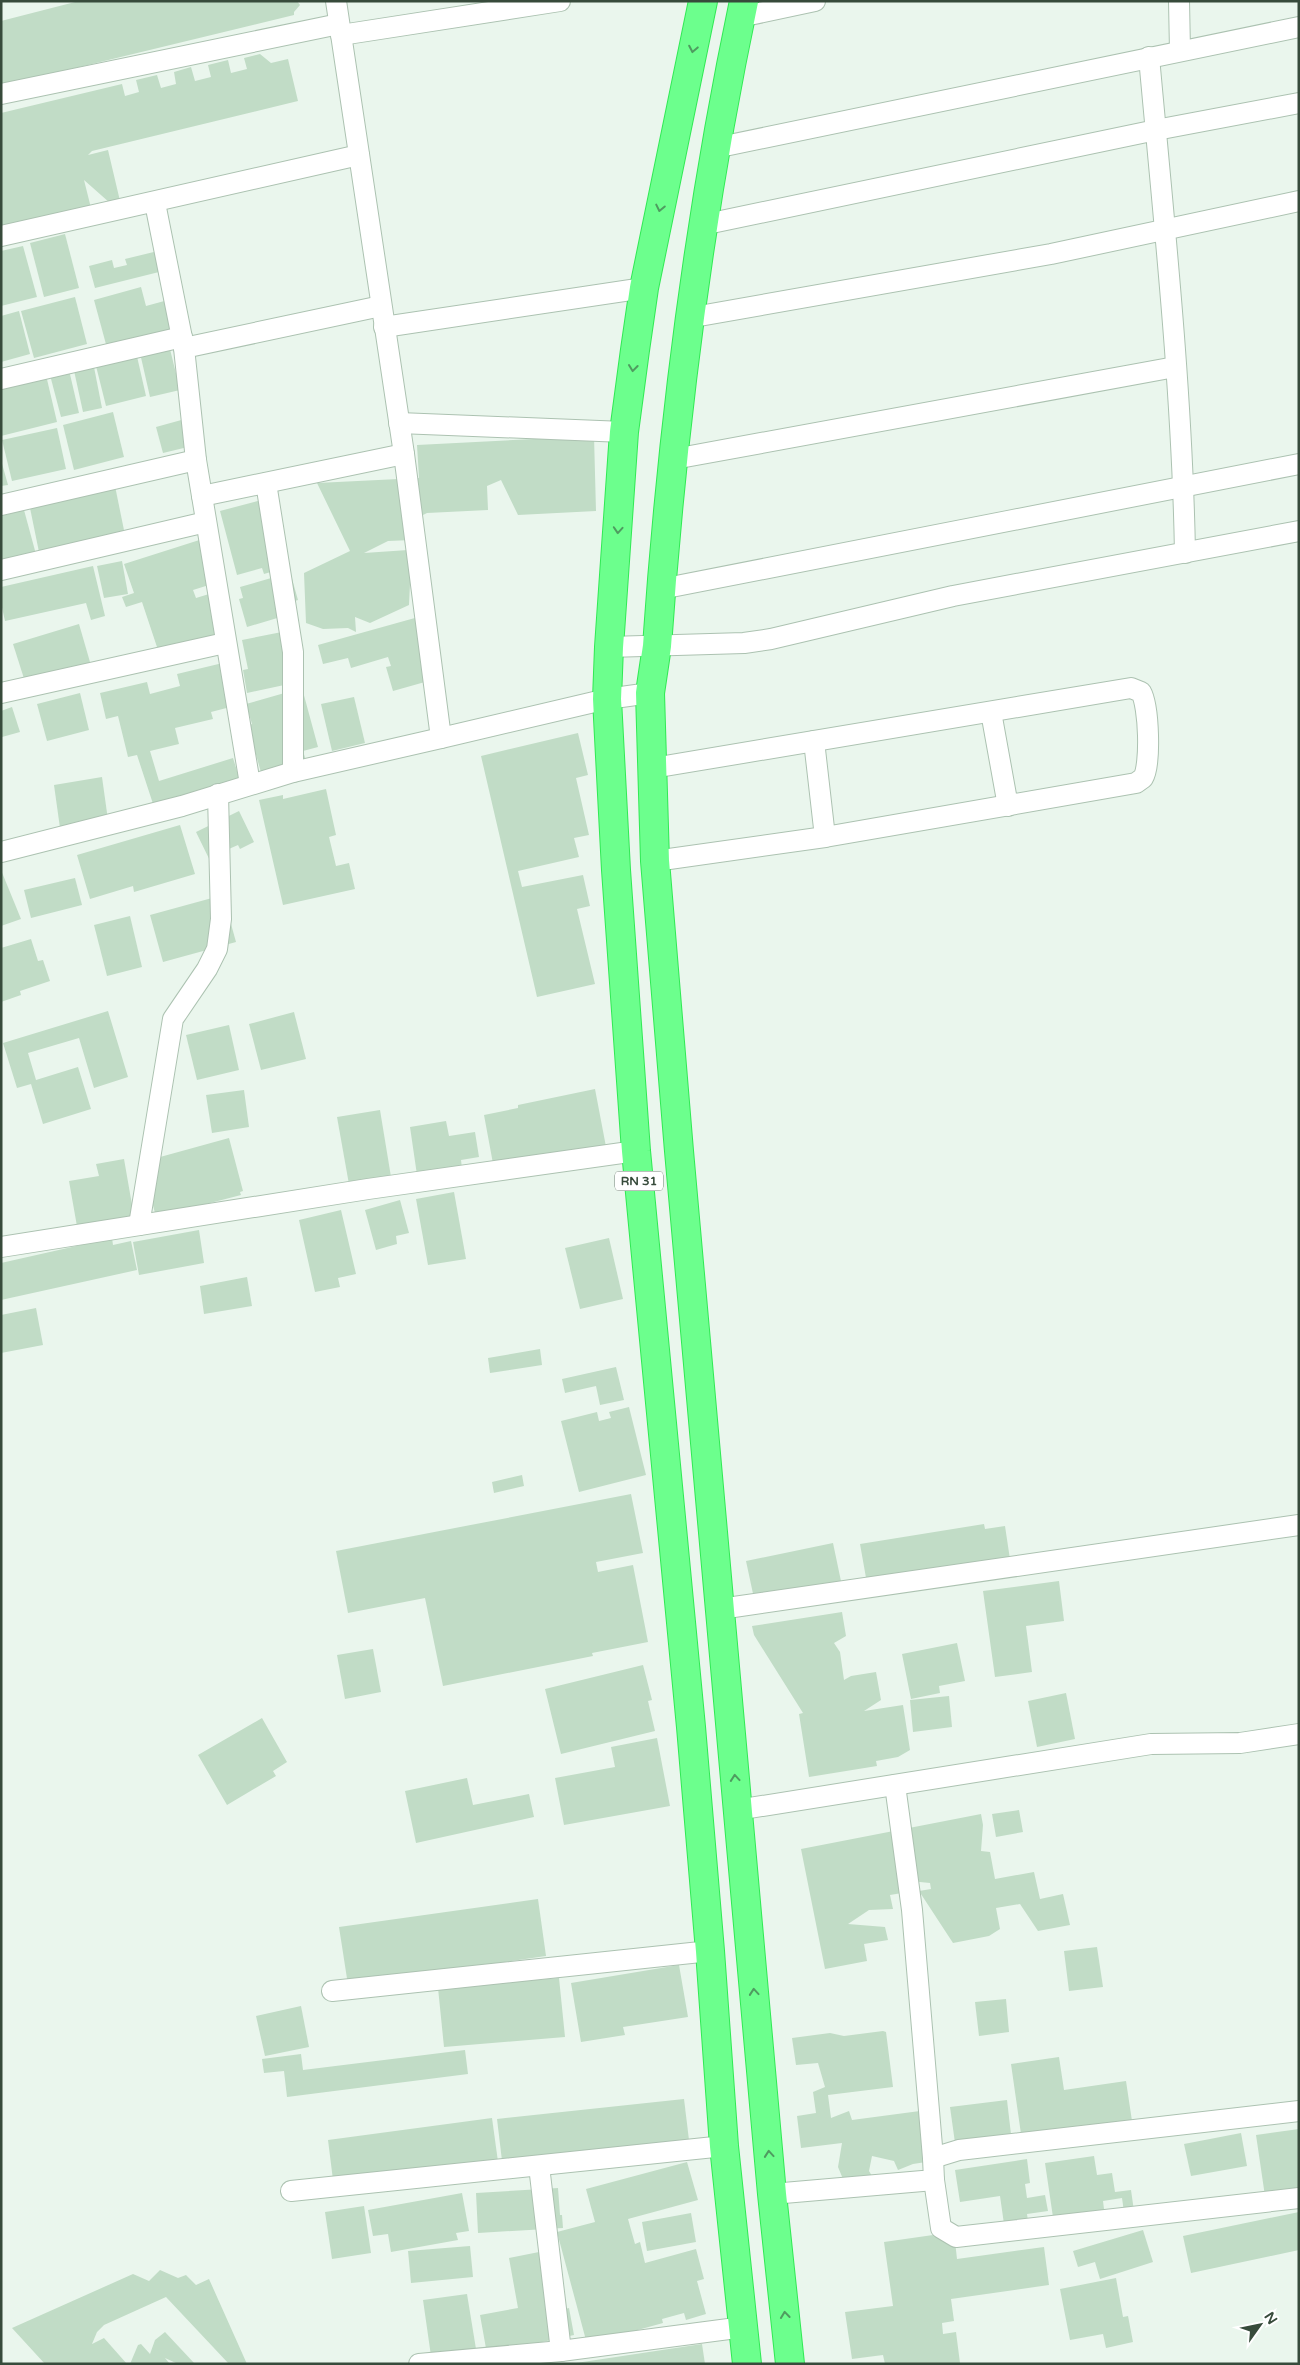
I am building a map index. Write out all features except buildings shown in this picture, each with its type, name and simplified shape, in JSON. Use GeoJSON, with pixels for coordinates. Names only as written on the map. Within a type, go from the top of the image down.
{"type":"FeatureCollection","features":[{"type":"Feature","properties":{"kind":"highway","name":"RN 31"},"geometry":{"type":"LineString","coordinates":[[703,1],[644,288],[624,432],[607,698],[616,870],[636,1151],[691,1727],[724,2146],[747,2364]]}},
{"type":"Feature","properties":{"kind":"highway","name":"RN 31"},"geometry":{"type":"LineString","coordinates":[[742,9],[715,148],[688,318],[657,646],[650,693],[655,861],[679,1151],[772,2194],[790,2364]]}},
{"type":"Feature","properties":{"kind":"street"},"geometry":{"type":"LineString","coordinates":[[336,1],[404,454],[441,738]]}},
{"type":"Feature","properties":{"kind":"street"},"geometry":{"type":"LineString","coordinates":[[1,94],[340,30],[560,1]]}},
{"type":"Feature","properties":{"kind":"street"},"geometry":{"type":"LineString","coordinates":[[742,9],[816,1]]}},
{"type":"Feature","properties":{"kind":"street"},"geometry":{"type":"LineString","coordinates":[[1179,1],[1180,51]]}},
{"type":"Feature","properties":{"kind":"street"},"geometry":{"type":"LineString","coordinates":[[715,148],[1299,27]]}},
{"type":"Feature","properties":{"kind":"street"},"geometry":{"type":"LineString","coordinates":[[1149,57],[1165,230],[1184,488],[1185,553]]}},
{"type":"Feature","properties":{"kind":"street"},"geometry":{"type":"LineString","coordinates":[[702,225],[1156,130],[1299,103]]}},
{"type":"Feature","properties":{"kind":"street"},"geometry":{"type":"LineString","coordinates":[[1,236],[359,155]]}},
{"type":"Feature","properties":{"kind":"street"},"geometry":{"type":"LineString","coordinates":[[688,318],[1051,254],[1299,200]]}},
{"type":"Feature","properties":{"kind":"street"},"geometry":{"type":"LineString","coordinates":[[155,202],[183,342],[196,460],[250,784]]}},
{"type":"Feature","properties":{"kind":"street"},"geometry":{"type":"LineString","coordinates":[[384,326],[644,288]]}},
{"type":"Feature","properties":{"kind":"street"},"geometry":{"type":"LineString","coordinates":[[1,379],[183,342],[381,306]]}},
{"type":"Feature","properties":{"kind":"street"},"geometry":{"type":"LineString","coordinates":[[674,458],[1175,367]]}},
{"type":"Feature","properties":{"kind":"street"},"geometry":{"type":"LineString","coordinates":[[399,423],[624,432]]}},
{"type":"Feature","properties":{"kind":"street"},"geometry":{"type":"LineString","coordinates":[[202,496],[404,454]]}},
{"type":"Feature","properties":{"kind":"street"},"geometry":{"type":"LineString","coordinates":[[1,505],[196,460]]}},
{"type":"Feature","properties":{"kind":"street"},"geometry":{"type":"LineString","coordinates":[[661,590],[1299,464]]}},
{"type":"Feature","properties":{"kind":"street"},"geometry":{"type":"LineString","coordinates":[[266,483],[293,652],[293,772]]}},
{"type":"Feature","properties":{"kind":"street"},"geometry":{"type":"LineString","coordinates":[[1,570],[206,522]]}},
{"type":"Feature","properties":{"kind":"street"},"geometry":{"type":"LineString","coordinates":[[609,646],[744,643],[771,639],[953,596],[1299,531]]}},
{"type":"Feature","properties":{"kind":"street"},"geometry":{"type":"LineString","coordinates":[[1,693],[225,643]]}},
{"type":"Feature","properties":{"kind":"street"},"geometry":{"type":"LineString","coordinates":[[653,768],[1131,688],[1137,689],[1144,698],[1148,764],[1143,778],[1126,786],[825,837],[655,861]]}},
{"type":"Feature","properties":{"kind":"street"},"geometry":{"type":"LineString","coordinates":[[1,852],[182,806],[293,772],[607,698],[650,693]]}},
{"type":"Feature","properties":{"kind":"street"},"geometry":{"type":"LineString","coordinates":[[991,712],[1008,806]]}},
{"type":"Feature","properties":{"kind":"street"},"geometry":{"type":"LineString","coordinates":[[814,741],[825,837]]}},
{"type":"Feature","properties":{"kind":"street"},"geometry":{"type":"LineString","coordinates":[[139,1225],[173,1019],[217,950],[221,919],[218,794]]}},
{"type":"Feature","properties":{"kind":"street"},"geometry":{"type":"LineString","coordinates":[[1,1247],[368,1189],[636,1151]]}},
{"type":"Feature","properties":{"kind":"street"},"geometry":{"type":"LineString","coordinates":[[720,1609],[1299,1524]]}},
{"type":"Feature","properties":{"kind":"street"},"geometry":{"type":"LineString","coordinates":[[737,1810],[1151,1744],[1240,1743],[1299,1734]]}},
{"type":"Feature","properties":{"kind":"street"},"geometry":{"type":"LineString","coordinates":[[895,1785],[912,1910],[934,2180],[941,2228],[956,2237],[1299,2198]]}},
{"type":"Feature","properties":{"kind":"street"},"geometry":{"type":"LineString","coordinates":[[332,1991],[710,1951]]}},
{"type":"Feature","properties":{"kind":"street"},"geometry":{"type":"LineString","coordinates":[[933,2158],[959,2150],[1299,2111]]}},
{"type":"Feature","properties":{"kind":"street"},"geometry":{"type":"LineString","coordinates":[[291,2191],[724,2146]]}},
{"type":"Feature","properties":{"kind":"street"},"geometry":{"type":"LineString","coordinates":[[539,2166],[560,2351]]}},
{"type":"Feature","properties":{"kind":"street"},"geometry":{"type":"LineString","coordinates":[[772,2194],[934,2180]]}},
{"type":"Feature","properties":{"kind":"street"},"geometry":{"type":"LineString","coordinates":[[419,2364],[560,2351],[744,2328]]}}]}
